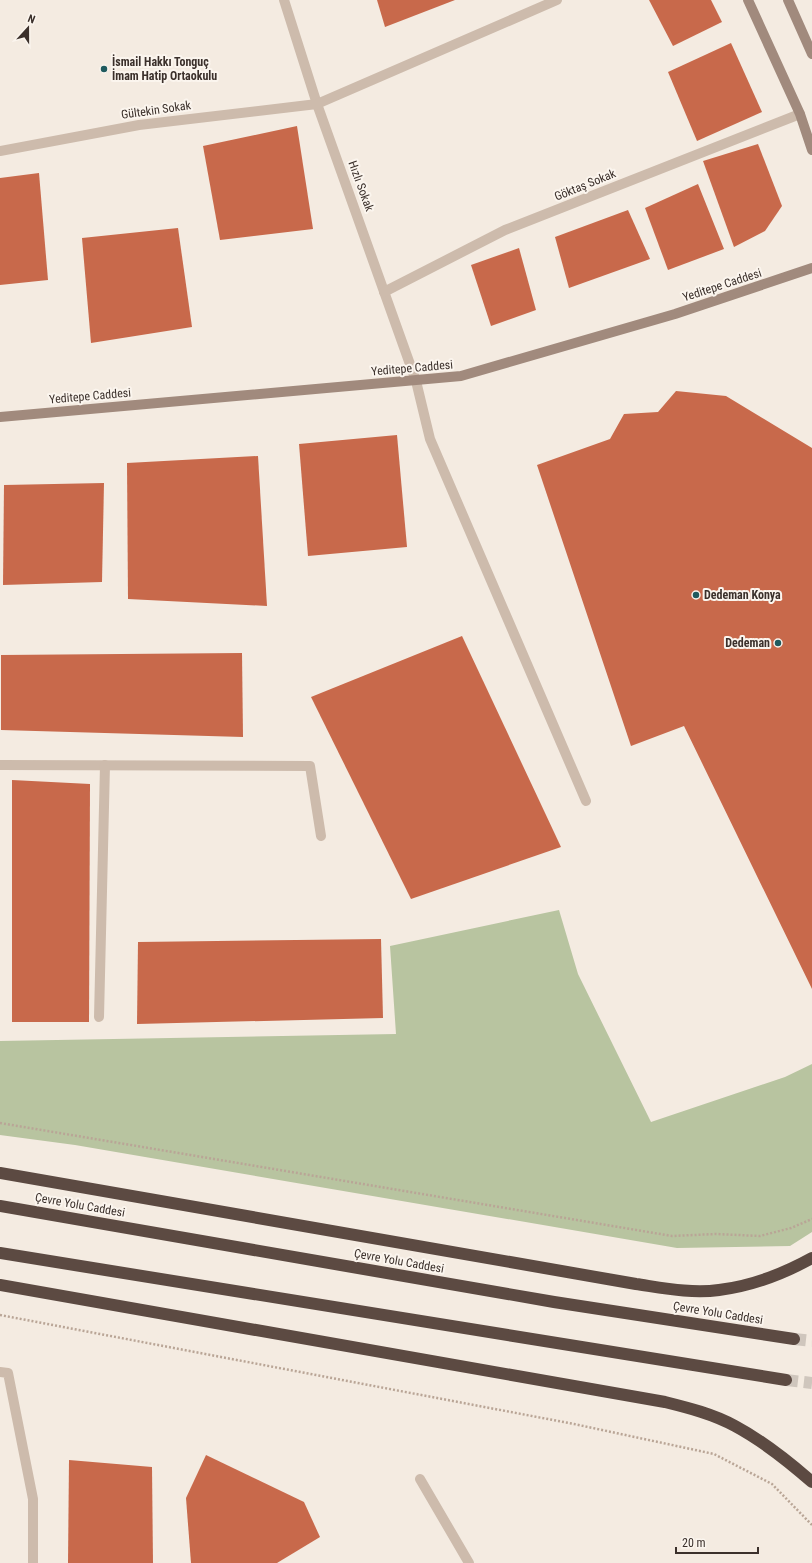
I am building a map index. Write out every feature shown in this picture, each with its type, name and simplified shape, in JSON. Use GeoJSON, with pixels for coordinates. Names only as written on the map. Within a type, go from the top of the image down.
{"type":"FeatureCollection","features":[{"type":"Feature","properties":{"kind":"highway"},"geometry":{"type":"LineString","coordinates":[[0,1173],[680,1290],[718,1291],[757,1283],[794,1268],[812,1258]]}},
{"type":"Feature","properties":{"kind":"highway","name":"Çevre Yolu Caddesi"},"geometry":{"type":"LineString","coordinates":[[0,1206],[554,1302],[794,1339]]}},
{"type":"Feature","properties":{"kind":"highway"},"geometry":{"type":"LineString","coordinates":[[0,1253],[786,1380]]}},
{"type":"Feature","properties":{"kind":"highway"},"geometry":{"type":"LineString","coordinates":[[0,1285],[665,1402],[699,1411],[734,1425],[766,1445],[812,1482]]}},
{"type":"Feature","properties":{"kind":"street","name":"Hızlı Sokak"},"geometry":{"type":"LineString","coordinates":[[284,0],[318,104],[416,381],[430,438],[586,801]]}},
{"type":"Feature","properties":{"kind":"street"},"geometry":{"type":"LineString","coordinates":[[748,0],[800,114],[812,150]]}},
{"type":"Feature","properties":{"kind":"street"},"geometry":{"type":"LineString","coordinates":[[788,0],[812,54]]}},
{"type":"Feature","properties":{"kind":"street","name":"Gültekin Sokak"},"geometry":{"type":"LineString","coordinates":[[0,151],[139,125],[318,104],[552,1]]}},
{"type":"Feature","properties":{"kind":"street","name":"Göktaş Sokak"},"geometry":{"type":"LineString","coordinates":[[384,292],[505,230],[800,114]]}},
{"type":"Feature","properties":{"kind":"street","name":"Yeditepe Caddesi"},"geometry":{"type":"LineString","coordinates":[[0,418],[461,376],[675,314],[812,268]]}},
{"type":"Feature","properties":{"kind":"street"},"geometry":{"type":"LineString","coordinates":[[0,765],[310,766],[321,836]]}},
{"type":"Feature","properties":{"kind":"street"},"geometry":{"type":"LineString","coordinates":[[99,1017],[105,765]]}},
{"type":"Feature","properties":{"kind":"street"},"geometry":{"type":"LineString","coordinates":[[0,1372],[8,1373],[33,1499],[33,1563]]}},
{"type":"Feature","properties":{"kind":"street"},"geometry":{"type":"LineString","coordinates":[[420,1479],[469,1563]]}},
{"type":"Feature","properties":{"kind":"path"},"geometry":{"type":"LineString","coordinates":[[0,1123],[672,1236],[716,1234],[760,1236],[791,1228],[812,1219]]}},
{"type":"Feature","properties":{"kind":"path"},"geometry":{"type":"LineString","coordinates":[[0,1315],[574,1424],[714,1454],[772,1484],[812,1526]]}},
{"type":"Feature","properties":{"kind":"green space"},"geometry":{"type":"Polygon","coordinates":[[[559,910],[578,974],[651,1122],[785,1077],[812,1064],[812,1232],[790,1246],[677,1248],[75,1145],[0,1135],[0,1041],[396,1034],[390,946],[559,910]]]}},
{"type":"Feature","properties":{"kind":"building"},"geometry":{"type":"Polygon","coordinates":[[[377,0],[455,0],[385,27],[377,0]]]}},
{"type":"Feature","properties":{"kind":"building"},"geometry":{"type":"Polygon","coordinates":[[[649,0],[711,0],[722,22],[673,46],[649,0]]]}},
{"type":"Feature","properties":{"kind":"building"},"geometry":{"type":"Polygon","coordinates":[[[731,43],[762,112],[697,141],[668,72],[731,43]]]}},
{"type":"Feature","properties":{"kind":"building"},"geometry":{"type":"Polygon","coordinates":[[[297,126],[313,229],[220,240],[203,146],[297,126]]]}},
{"type":"Feature","properties":{"kind":"building"},"geometry":{"type":"Polygon","coordinates":[[[758,144],[782,206],[765,231],[734,247],[703,161],[758,144]]]}},
{"type":"Feature","properties":{"kind":"building"},"geometry":{"type":"Polygon","coordinates":[[[39,173],[48,280],[0,285],[0,178],[39,173]]]}},
{"type":"Feature","properties":{"kind":"building"},"geometry":{"type":"Polygon","coordinates":[[[698,184],[724,249],[668,270],[645,208],[698,184]]]}},
{"type":"Feature","properties":{"kind":"building"},"geometry":{"type":"Polygon","coordinates":[[[628,210],[650,259],[569,288],[555,237],[628,210]]]}},
{"type":"Feature","properties":{"kind":"building"},"geometry":{"type":"Polygon","coordinates":[[[178,228],[192,327],[91,343],[82,238],[178,228]]]}},
{"type":"Feature","properties":{"kind":"building"},"geometry":{"type":"Polygon","coordinates":[[[519,248],[536,310],[491,326],[471,265],[519,248]]]}},
{"type":"Feature","properties":{"kind":"building","name":"Dedeman Konya"},"geometry":{"type":"Polygon","coordinates":[[[676,391],[726,396],[812,448],[812,989],[684,726],[631,746],[537,465],[610,439],[624,414],[658,412],[676,391]]]}},
{"type":"Feature","properties":{"kind":"building"},"geometry":{"type":"Polygon","coordinates":[[[397,435],[407,547],[308,556],[299,444],[397,435]]]}},
{"type":"Feature","properties":{"kind":"building"},"geometry":{"type":"Polygon","coordinates":[[[258,456],[267,606],[128,599],[127,463],[258,456]]]}},
{"type":"Feature","properties":{"kind":"building"},"geometry":{"type":"Polygon","coordinates":[[[104,483],[102,582],[3,585],[4,485],[104,483]]]}},
{"type":"Feature","properties":{"kind":"building"},"geometry":{"type":"Polygon","coordinates":[[[462,636],[561,847],[411,899],[311,697],[462,636]]]}},
{"type":"Feature","properties":{"kind":"building"},"geometry":{"type":"Polygon","coordinates":[[[242,653],[243,737],[1,730],[1,655],[242,653]]]}},
{"type":"Feature","properties":{"kind":"building"},"geometry":{"type":"Polygon","coordinates":[[[12,780],[90,784],[89,1022],[12,1022],[12,780]]]}},
{"type":"Feature","properties":{"kind":"building"},"geometry":{"type":"Polygon","coordinates":[[[381,939],[383,1018],[137,1024],[138,942],[381,939]]]}},
{"type":"Feature","properties":{"kind":"building"},"geometry":{"type":"Polygon","coordinates":[[[206,1455],[304,1502],[320,1537],[277,1563],[191,1563],[186,1498],[206,1455]]]}},
{"type":"Feature","properties":{"kind":"building"},"geometry":{"type":"Polygon","coordinates":[[[69,1460],[152,1467],[153,1563],[68,1563],[69,1460]]]}},
{"type":"Feature","properties":{"kind":"tunnel"},"geometry":{"type":"LineString","coordinates":[[794,1339],[812,1341]]}},
{"type":"Feature","properties":{"kind":"tunnel"},"geometry":{"type":"LineString","coordinates":[[786,1380],[812,1383]]}},
{"type":"Feature","properties":{"kind":"place","name":"İsmail Hakkı Tonguç İmam Hatip Ortaokulu"},"geometry":{"type":"Point","coordinates":[104,69]}},
{"type":"Feature","properties":{"kind":"place","name":"Dedeman Konya"},"geometry":{"type":"Point","coordinates":[696,595]}},
{"type":"Feature","properties":{"kind":"place","name":"Dedeman"},"geometry":{"type":"Point","coordinates":[778,643]}}]}
